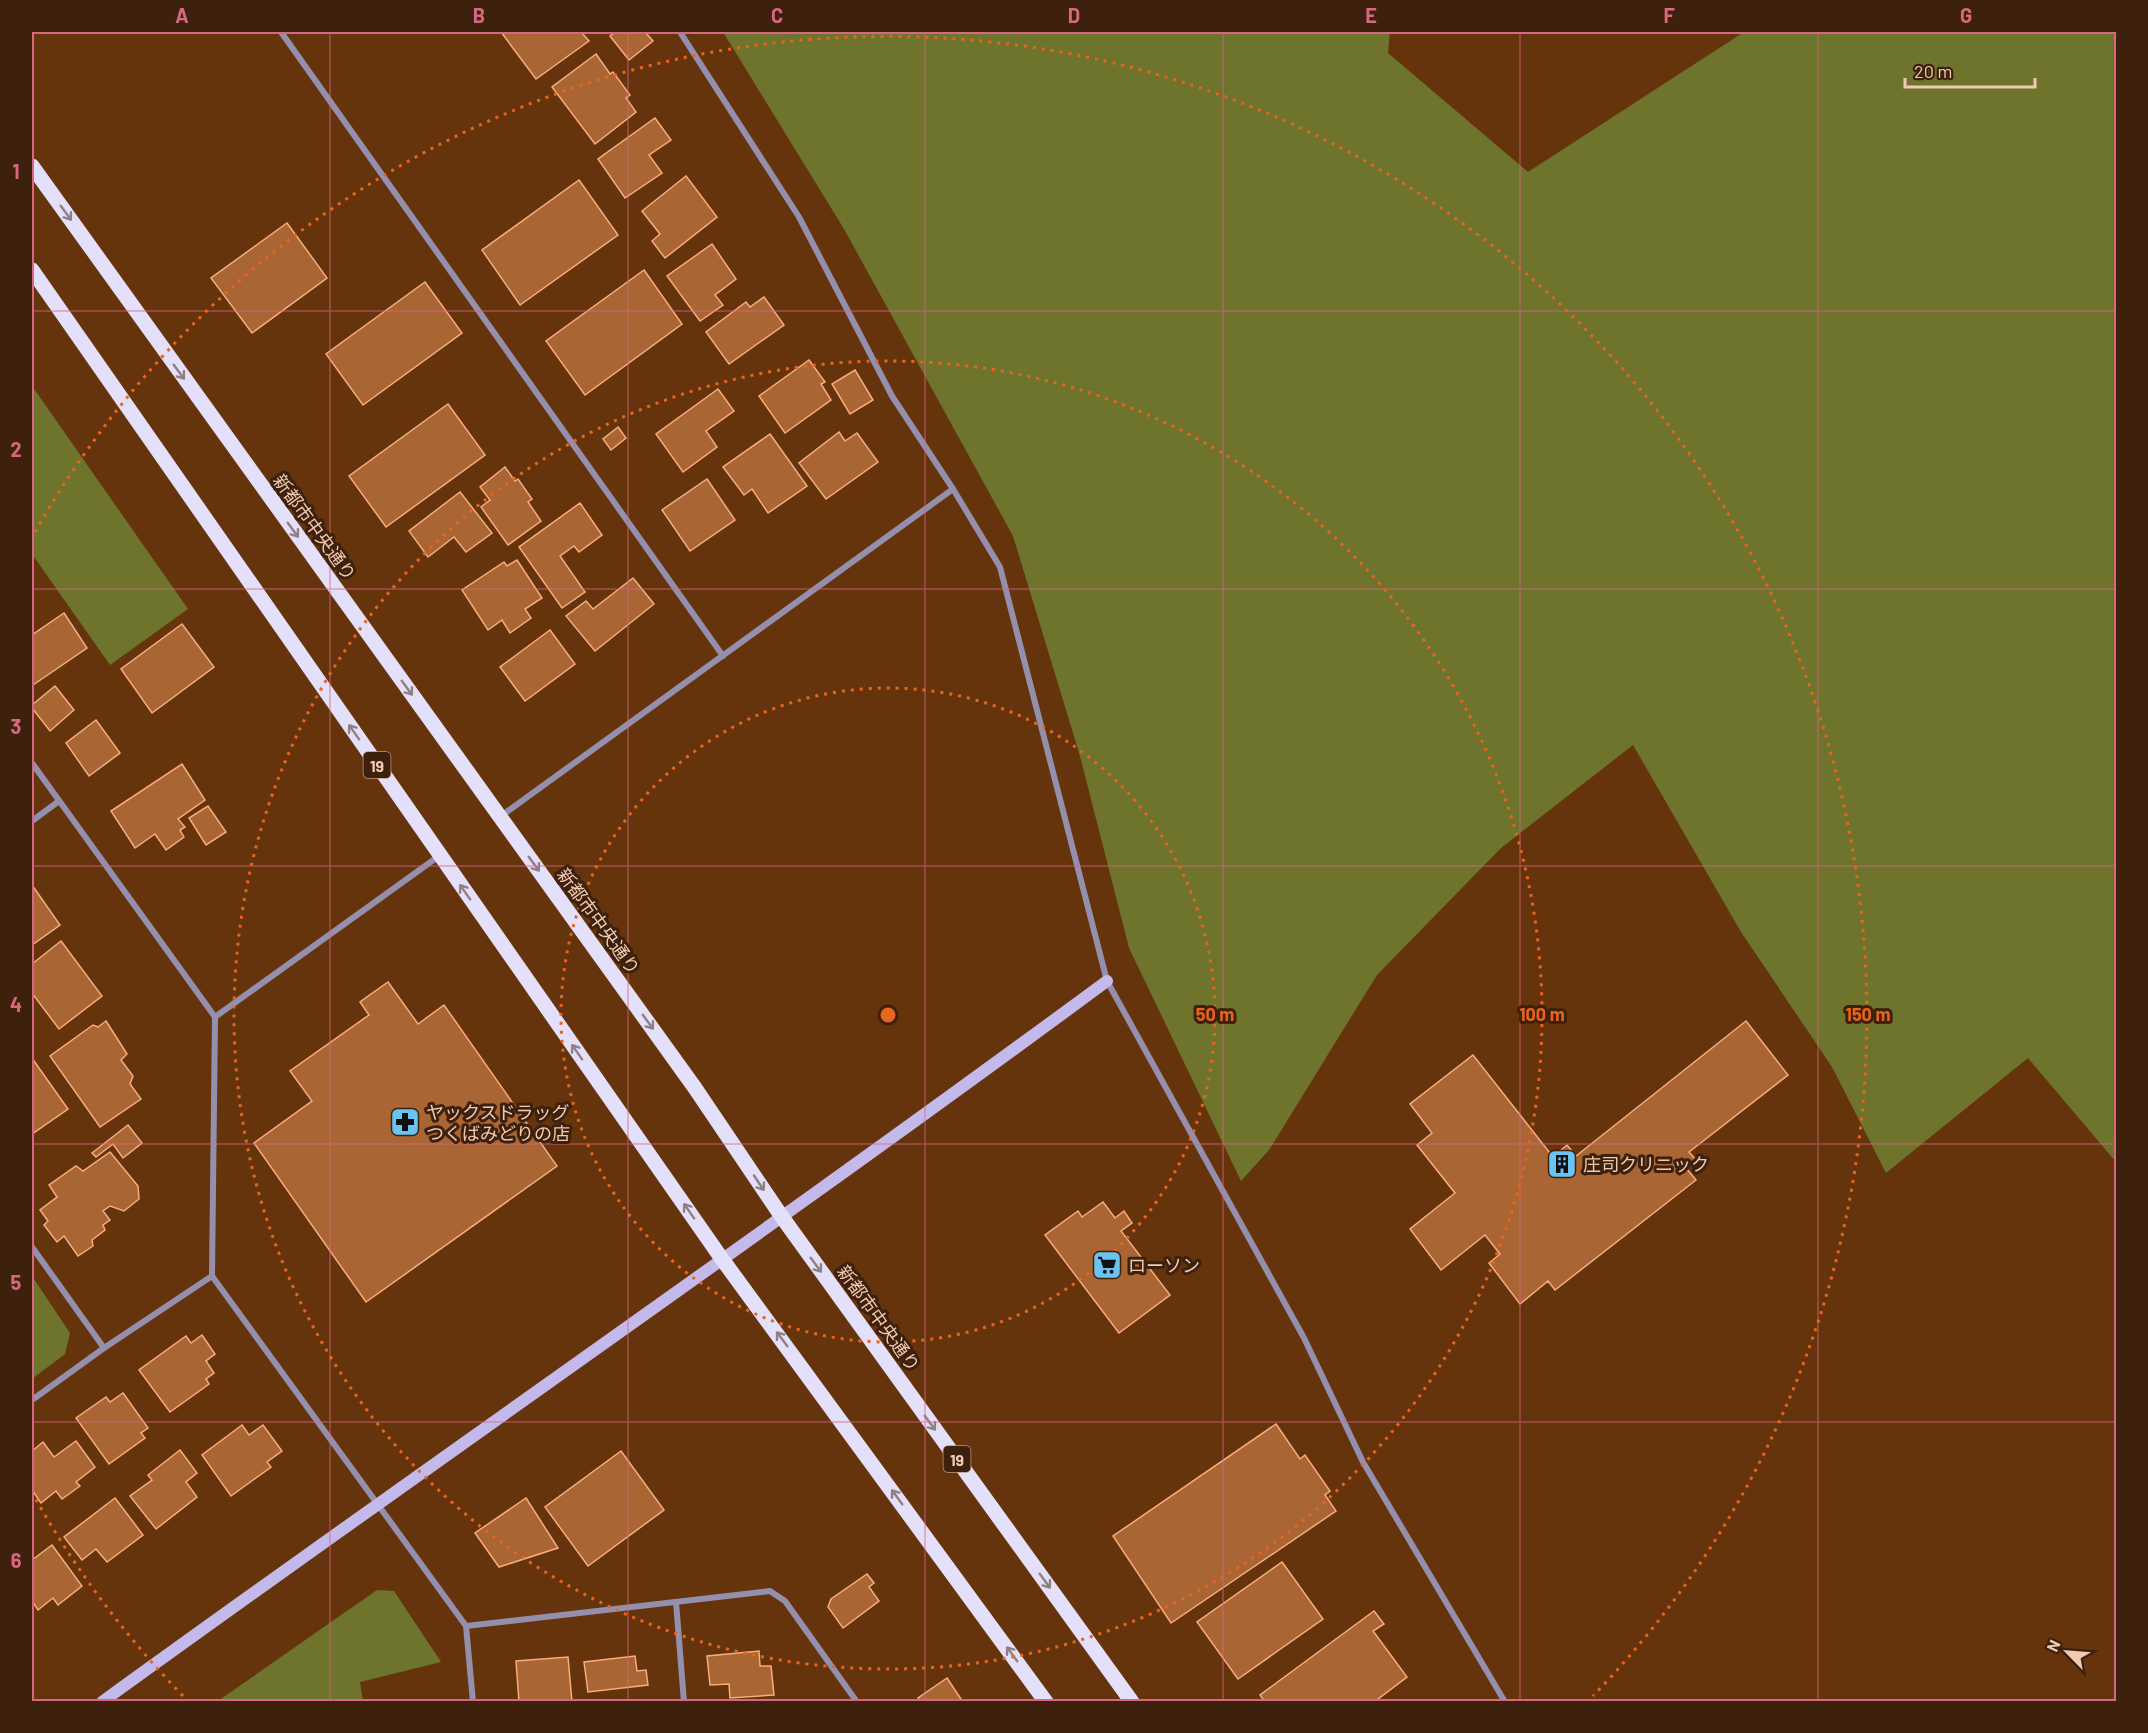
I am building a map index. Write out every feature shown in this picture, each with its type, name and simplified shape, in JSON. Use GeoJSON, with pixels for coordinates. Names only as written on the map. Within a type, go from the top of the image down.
{"type":"FeatureCollection","features":[{"type":"Feature","properties":{"kind":"main road","name":"新都市中央通り"},"geometry":{"type":"LineString","coordinates":[[32,166],[695,1088],[782,1217],[1132,1701]]}},
{"type":"Feature","properties":{"kind":"main road","name":"19"},"geometry":{"type":"LineString","coordinates":[[32,270],[722,1259],[1046,1701]]}},
{"type":"Feature","properties":{"kind":"street"},"geometry":{"type":"LineString","coordinates":[[281,32],[723,656]]}},
{"type":"Feature","properties":{"kind":"street"},"geometry":{"type":"LineString","coordinates":[[680,32],[799,217],[892,396],[953,489],[1000,567],[1107,981],[1304,1338],[1363,1462],[1505,1701]]}},
{"type":"Feature","properties":{"kind":"street"},"geometry":{"type":"LineString","coordinates":[[500,816],[953,489]]}},
{"type":"Feature","properties":{"kind":"street"},"geometry":{"type":"LineString","coordinates":[[32,763],[215,1017],[212,1276],[466,1626],[473,1701]]}},
{"type":"Feature","properties":{"kind":"street"},"geometry":{"type":"LineString","coordinates":[[32,821],[59,801]]}},
{"type":"Feature","properties":{"kind":"street"},"geometry":{"type":"LineString","coordinates":[[215,1017],[440,855]]}},
{"type":"Feature","properties":{"kind":"street"},"geometry":{"type":"LineString","coordinates":[[102,1701],[377,1503],[782,1217],[1107,981]]}},
{"type":"Feature","properties":{"kind":"street"},"geometry":{"type":"LineString","coordinates":[[32,1247],[105,1348]]}},
{"type":"Feature","properties":{"kind":"street"},"geometry":{"type":"LineString","coordinates":[[32,1400],[212,1276]]}},
{"type":"Feature","properties":{"kind":"street"},"geometry":{"type":"LineString","coordinates":[[466,1626],[771,1591],[785,1601],[857,1701]]}},
{"type":"Feature","properties":{"kind":"street"},"geometry":{"type":"LineString","coordinates":[[676,1602],[684,1701]]}},
{"type":"Feature","properties":{"kind":"green space"},"geometry":{"type":"Polygon","coordinates":[[[723,32],[1390,32],[1388,53],[1528,172],[1744,32],[2116,32],[2116,1162],[2028,1058],[1886,1173],[1832,1067],[1741,932],[1633,745],[1501,848],[1377,975],[1269,1150],[1241,1181],[1129,948],[1080,756],[1013,536],[844,229],[723,32]]]}},
{"type":"Feature","properties":{"kind":"green space"},"geometry":{"type":"Polygon","coordinates":[[[32,386],[188,609],[110,665],[32,554],[32,386]]]}},
{"type":"Feature","properties":{"kind":"green space"},"geometry":{"type":"Polygon","coordinates":[[[32,1276],[70,1333],[65,1354],[32,1379],[32,1276]]]}},
{"type":"Feature","properties":{"kind":"green space"},"geometry":{"type":"Polygon","coordinates":[[[377,1590],[394,1591],[441,1662],[360,1682],[363,1701],[218,1701],[377,1590]]]}},
{"type":"Feature","properties":{"kind":"building"},"geometry":{"type":"Polygon","coordinates":[[[501,32],[581,32],[589,41],[536,79],[501,32]]]}},
{"type":"Feature","properties":{"kind":"building"},"geometry":{"type":"Polygon","coordinates":[[[615,32],[645,32],[653,41],[629,60],[610,36],[615,32]]]}},
{"type":"Feature","properties":{"kind":"building"},"geometry":{"type":"Polygon","coordinates":[[[596,54],[610,74],[613,72],[630,95],[626,98],[636,112],[595,144],[552,87],[596,54]]]}},
{"type":"Feature","properties":{"kind":"building"},"geometry":{"type":"Polygon","coordinates":[[[655,118],[671,140],[649,155],[662,173],[625,198],[598,159],[655,118]]]}},
{"type":"Feature","properties":{"kind":"building"},"geometry":{"type":"Polygon","coordinates":[[[686,176],[717,217],[665,258],[652,241],[660,234],[642,211],[686,176]]]}},
{"type":"Feature","properties":{"kind":"building"},"geometry":{"type":"Polygon","coordinates":[[[579,180],[618,235],[520,305],[482,250],[579,180]]]}},
{"type":"Feature","properties":{"kind":"building"},"geometry":{"type":"Polygon","coordinates":[[[287,223],[327,278],[252,333],[211,278],[287,223]]]}},
{"type":"Feature","properties":{"kind":"building"},"geometry":{"type":"Polygon","coordinates":[[[712,244],[736,279],[715,295],[723,305],[700,321],[667,276],[712,244]]]}},
{"type":"Feature","properties":{"kind":"building"},"geometry":{"type":"Polygon","coordinates":[[[644,270],[682,324],[585,395],[546,341],[644,270]]]}},
{"type":"Feature","properties":{"kind":"building"},"geometry":{"type":"Polygon","coordinates":[[[425,282],[462,333],[363,405],[326,354],[425,282]]]}},
{"type":"Feature","properties":{"kind":"building"},"geometry":{"type":"Polygon","coordinates":[[[764,297],[784,325],[729,364],[706,332],[746,302],[750,307],[764,297]]]}},
{"type":"Feature","properties":{"kind":"building"},"geometry":{"type":"Polygon","coordinates":[[[809,360],[825,382],[821,384],[831,400],[785,433],[759,396],[809,360]]]}},
{"type":"Feature","properties":{"kind":"building"},"geometry":{"type":"Polygon","coordinates":[[[855,370],[873,400],[850,414],[832,384],[855,370]]]}},
{"type":"Feature","properties":{"kind":"building"},"geometry":{"type":"Polygon","coordinates":[[[718,389],[734,411],[706,431],[717,447],[683,472],[656,434],[718,389]]]}},
{"type":"Feature","properties":{"kind":"building"},"geometry":{"type":"Polygon","coordinates":[[[448,404],[485,455],[386,527],[349,476],[448,404]]]}},
{"type":"Feature","properties":{"kind":"building"},"geometry":{"type":"Polygon","coordinates":[[[618,427],[626,438],[611,450],[603,439],[618,427]]]}},
{"type":"Feature","properties":{"kind":"building"},"geometry":{"type":"Polygon","coordinates":[[[839,432],[845,441],[857,433],[878,462],[826,499],[799,463],[839,432]]]}},
{"type":"Feature","properties":{"kind":"building"},"geometry":{"type":"Polygon","coordinates":[[[770,434],[807,486],[768,513],[752,489],[744,495],[723,467],[770,434]]]}},
{"type":"Feature","properties":{"kind":"building"},"geometry":{"type":"Polygon","coordinates":[[[505,467],[515,481],[518,479],[532,499],[528,502],[541,521],[508,545],[481,507],[490,500],[480,487],[505,467]]]}},
{"type":"Feature","properties":{"kind":"building"},"geometry":{"type":"Polygon","coordinates":[[[707,479],[735,520],[690,551],[662,510],[707,479]]]}},
{"type":"Feature","properties":{"kind":"building"},"geometry":{"type":"Polygon","coordinates":[[[460,492],[492,533],[466,552],[454,537],[428,557],[409,531],[460,492]]]}},
{"type":"Feature","properties":{"kind":"building"},"geometry":{"type":"Polygon","coordinates":[[[580,503],[602,535],[579,552],[574,546],[560,556],[585,592],[562,608],[519,547],[580,503]]]}},
{"type":"Feature","properties":{"kind":"building"},"geometry":{"type":"Polygon","coordinates":[[[517,560],[542,598],[525,609],[531,618],[510,633],[502,620],[488,630],[462,590],[504,562],[507,566],[517,560]]]}},
{"type":"Feature","properties":{"kind":"building"},"geometry":{"type":"Polygon","coordinates":[[[633,578],[654,604],[595,651],[566,616],[586,601],[593,609],[633,578]]]}},
{"type":"Feature","properties":{"kind":"building"},"geometry":{"type":"Polygon","coordinates":[[[64,613],[87,648],[33,685],[32,635],[64,613]]]}},
{"type":"Feature","properties":{"kind":"building"},"geometry":{"type":"Polygon","coordinates":[[[182,624],[214,667],[152,713],[121,669],[182,624]]]}},
{"type":"Feature","properties":{"kind":"building"},"geometry":{"type":"Polygon","coordinates":[[[550,630],[575,664],[525,701],[500,667],[550,630]]]}},
{"type":"Feature","properties":{"kind":"building"},"geometry":{"type":"Polygon","coordinates":[[[55,686],[74,710],[50,731],[32,705],[55,686]]]}},
{"type":"Feature","properties":{"kind":"building"},"geometry":{"type":"Polygon","coordinates":[[[96,720],[120,753],[89,776],[66,743],[96,720]]]}},
{"type":"Feature","properties":{"kind":"building"},"geometry":{"type":"Polygon","coordinates":[[[182,764],[205,800],[178,819],[185,827],[180,830],[184,837],[166,850],[155,834],[135,848],[111,811],[182,764]]]}},
{"type":"Feature","properties":{"kind":"building"},"geometry":{"type":"Polygon","coordinates":[[[208,806],[226,832],[206,845],[189,818],[208,806]]]}},
{"type":"Feature","properties":{"kind":"building"},"geometry":{"type":"Polygon","coordinates":[[[32,885],[60,925],[32,945],[32,885]]]}},
{"type":"Feature","properties":{"kind":"building"},"geometry":{"type":"Polygon","coordinates":[[[61,941],[102,996],[59,1029],[32,993],[32,964],[61,941]]]}},
{"type":"Feature","properties":{"kind":"building","name":"ヤックスドラッグ つくばみどりの店"},"geometry":{"type":"Polygon","coordinates":[[[388,982],[418,1024],[444,1005],[557,1166],[366,1302],[254,1143],[312,1101],[290,1071],[369,1015],[360,1002],[388,982]]]}},
{"type":"Feature","properties":{"kind":"building"},"geometry":{"type":"Polygon","coordinates":[[[106,1021],[127,1054],[121,1060],[133,1076],[130,1084],[141,1099],[100,1127],[50,1056],[93,1025],[98,1027],[106,1021]]]}},
{"type":"Feature","properties":{"kind":"building","name":"庄司クリニック"},"geometry":{"type":"Polygon","coordinates":[[[1746,1021],[1788,1075],[1689,1152],[1696,1160],[1686,1168],[1696,1180],[1555,1290],[1548,1281],[1520,1304],[1489,1263],[1500,1254],[1485,1235],[1441,1270],[1410,1229],[1455,1193],[1417,1145],[1432,1133],[1410,1104],[1473,1055],[1553,1157],[1567,1145],[1576,1156],[1746,1021]]]}},
{"type":"Feature","properties":{"kind":"building"},"geometry":{"type":"Polygon","coordinates":[[[34,1061],[68,1109],[32,1134],[32,1063],[34,1061]]]}},
{"type":"Feature","properties":{"kind":"building"},"geometry":{"type":"Polygon","coordinates":[[[128,1125],[142,1143],[123,1158],[113,1144],[96,1157],[92,1153],[128,1125]]]}},
{"type":"Feature","properties":{"kind":"building"},"geometry":{"type":"Polygon","coordinates":[[[110,1152],[138,1186],[139,1199],[124,1211],[110,1206],[103,1211],[110,1220],[103,1225],[105,1230],[92,1240],[93,1246],[78,1256],[64,1236],[57,1242],[44,1225],[48,1221],[40,1210],[57,1197],[49,1185],[76,1166],[83,1171],[110,1152]]]}},
{"type":"Feature","properties":{"kind":"building","name":"ローソン"},"geometry":{"type":"Polygon","coordinates":[[[1103,1202],[1115,1218],[1124,1211],[1132,1223],[1121,1231],[1170,1295],[1119,1333],[1045,1235],[1078,1211],[1082,1217],[1103,1202]]]}},
{"type":"Feature","properties":{"kind":"building"},"geometry":{"type":"Polygon","coordinates":[[[202,1335],[215,1354],[206,1361],[214,1373],[206,1379],[209,1384],[170,1412],[139,1370],[186,1336],[191,1343],[202,1335]]]}},
{"type":"Feature","properties":{"kind":"building"},"geometry":{"type":"Polygon","coordinates":[[[123,1393],[148,1428],[141,1433],[145,1438],[109,1464],[76,1418],[106,1397],[110,1402],[123,1393]]]}},
{"type":"Feature","properties":{"kind":"building"},"geometry":{"type":"Polygon","coordinates":[[[1276,1424],[1300,1459],[1305,1455],[1330,1491],[1325,1495],[1336,1511],[1171,1623],[1113,1536],[1276,1424]]]}},
{"type":"Feature","properties":{"kind":"building"},"geometry":{"type":"Polygon","coordinates":[[[242,1425],[249,1435],[263,1425],[282,1451],[267,1462],[271,1467],[231,1496],[202,1455],[242,1425]]]}},
{"type":"Feature","properties":{"kind":"building"},"geometry":{"type":"Polygon","coordinates":[[[76,1441],[95,1467],[76,1482],[80,1486],[62,1499],[56,1491],[41,1503],[32,1490],[32,1451],[43,1442],[54,1457],[76,1441]]]}},
{"type":"Feature","properties":{"kind":"building"},"geometry":{"type":"Polygon","coordinates":[[[180,1450],[197,1473],[186,1482],[197,1497],[156,1529],[130,1496],[152,1480],[148,1475],[180,1450]]]}},
{"type":"Feature","properties":{"kind":"building"},"geometry":{"type":"Polygon","coordinates":[[[621,1451],[664,1510],[588,1566],[545,1507],[621,1451]]]}},
{"type":"Feature","properties":{"kind":"building"},"geometry":{"type":"Polygon","coordinates":[[[115,1498],[143,1535],[107,1562],[96,1549],[82,1560],[64,1537],[115,1498]]]}},
{"type":"Feature","properties":{"kind":"building"},"geometry":{"type":"Polygon","coordinates":[[[526,1498],[558,1548],[499,1567],[475,1533],[526,1498]]]}},
{"type":"Feature","properties":{"kind":"building"},"geometry":{"type":"Polygon","coordinates":[[[52,1545],[82,1586],[58,1605],[53,1598],[38,1610],[32,1601],[32,1560],[52,1545]]]}},
{"type":"Feature","properties":{"kind":"building"},"geometry":{"type":"Polygon","coordinates":[[[1282,1562],[1323,1619],[1238,1679],[1197,1622],[1282,1562]]]}},
{"type":"Feature","properties":{"kind":"building"},"geometry":{"type":"Polygon","coordinates":[[[867,1574],[874,1583],[869,1587],[879,1601],[843,1628],[828,1607],[831,1599],[867,1574]]]}},
{"type":"Feature","properties":{"kind":"building"},"geometry":{"type":"Polygon","coordinates":[[[1374,1611],[1384,1624],[1373,1631],[1407,1677],[1374,1702],[1265,1702],[1260,1695],[1374,1611]]]}},
{"type":"Feature","properties":{"kind":"building"},"geometry":{"type":"Polygon","coordinates":[[[759,1651],[760,1666],[771,1666],[774,1695],[730,1698],[729,1684],[710,1685],[707,1656],[759,1651]]]}},
{"type":"Feature","properties":{"kind":"building"},"geometry":{"type":"Polygon","coordinates":[[[635,1656],[637,1671],[646,1670],[648,1685],[588,1692],[584,1662],[635,1656]]]}},
{"type":"Feature","properties":{"kind":"building"},"geometry":{"type":"Polygon","coordinates":[[[568,1657],[572,1702],[519,1702],[516,1661],[568,1657]]]}},
{"type":"Feature","properties":{"kind":"building"},"geometry":{"type":"Polygon","coordinates":[[[947,1678],[963,1702],[921,1702],[918,1698],[947,1678]]]}},
{"type":"Feature","properties":{"kind":"place","name":"ヤックスドラッグ つくばみどりの店"},"geometry":{"type":"Point","coordinates":[405,1122]}},
{"type":"Feature","properties":{"kind":"place","name":"庄司クリニック"},"geometry":{"type":"Point","coordinates":[1562,1164]}},
{"type":"Feature","properties":{"kind":"place","name":"ローソン"},"geometry":{"type":"Point","coordinates":[1107,1265]}}]}
